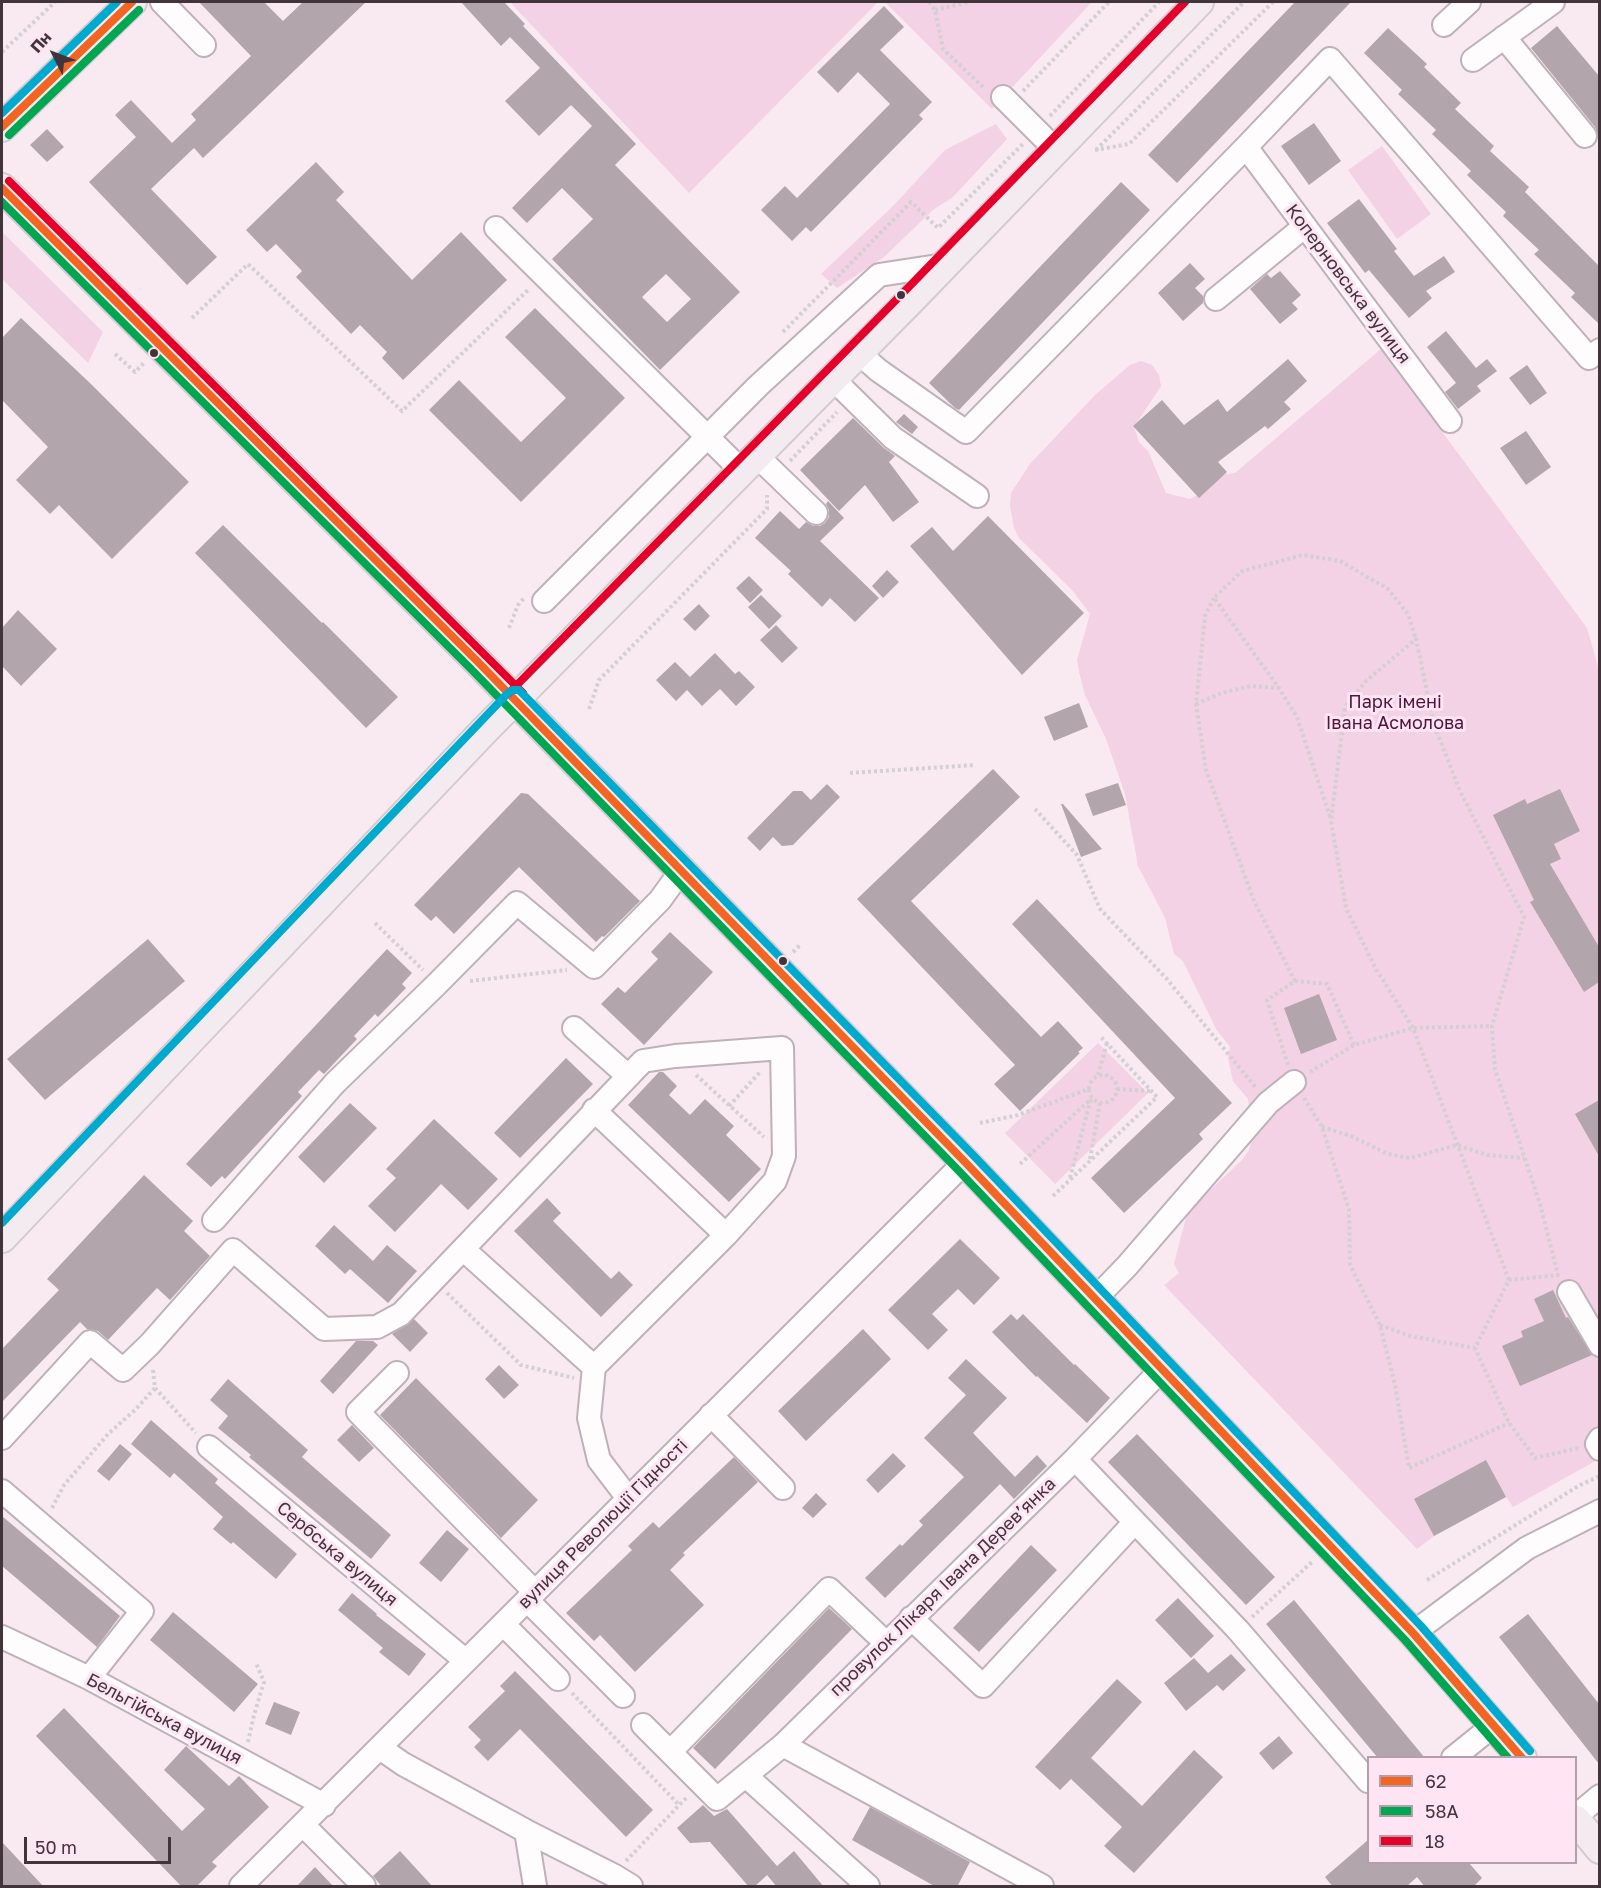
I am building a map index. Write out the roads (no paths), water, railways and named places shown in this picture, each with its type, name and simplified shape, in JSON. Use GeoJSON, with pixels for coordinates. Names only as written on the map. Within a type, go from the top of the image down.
{"type":"FeatureCollection","features":[{"type":"Feature","properties":{"kind":"main road"},"geometry":{"type":"LineString","coordinates":[[2,127],[132,2]]}},
{"type":"Feature","properties":{"kind":"main road"},"geometry":{"type":"LineString","coordinates":[[2,1238],[516,700],[842,388],[859,352],[1199,2]]}},
{"type":"Feature","properties":{"kind":"main road"},"geometry":{"type":"LineString","coordinates":[[2,188],[516,700],[965,1162],[1413,1633],[1520,1756]]}},
{"type":"Feature","properties":{"kind":"main road"},"geometry":{"type":"LineString","coordinates":[[1577,1821],[1599,1849]]}},
{"type":"Feature","properties":{"kind":"street"},"geometry":{"type":"LineString","coordinates":[[162,2],[204,45]]}},
{"type":"Feature","properties":{"kind":"street"},"geometry":{"type":"LineString","coordinates":[[1444,25],[1469,2]]}},
{"type":"Feature","properties":{"kind":"street"},"geometry":{"type":"LineString","coordinates":[[1473,60],[1552,2]]}},
{"type":"Feature","properties":{"kind":"street"},"geometry":{"type":"LineString","coordinates":[[1504,37],[1585,136]]}},
{"type":"Feature","properties":{"kind":"street"},"geometry":{"type":"LineString","coordinates":[[859,352],[878,370],[966,432],[1330,59],[1589,358],[1599,350]]}},
{"type":"Feature","properties":{"kind":"street"},"geometry":{"type":"LineString","coordinates":[[1006,101],[1056,150]]}},
{"type":"Feature","properties":{"kind":"street","name":"Коперновська вулиця"},"geometry":{"type":"LineString","coordinates":[[1246,147],[1450,421]]}},
{"type":"Feature","properties":{"kind":"street"},"geometry":{"type":"LineString","coordinates":[[1216,298],[1305,226]]}},
{"type":"Feature","properties":{"kind":"street"},"geometry":{"type":"LineString","coordinates":[[496,228],[706,437],[758,467],[816,513]]}},
{"type":"Feature","properties":{"kind":"street"},"geometry":{"type":"LineString","coordinates":[[544,601],[758,386],[879,275],[945,265]]}},
{"type":"Feature","properties":{"kind":"street"},"geometry":{"type":"LineString","coordinates":[[842,388],[893,438],[977,496]]}},
{"type":"Feature","properties":{"kind":"street"},"geometry":{"type":"LineString","coordinates":[[214,1220],[335,1083],[517,903],[594,967],[660,900],[681,871]]}},
{"type":"Feature","properties":{"kind":"street"},"geometry":{"type":"LineString","coordinates":[[574,1028],[628,1076]]}},
{"type":"Feature","properties":{"kind":"street"},"geometry":{"type":"LineString","coordinates":[[2,1438],[90,1342],[123,1370],[150,1344],[233,1250],[324,1329],[377,1328],[401,1314],[434,1281],[594,1110],[644,1060],[782,1048],[784,1156],[775,1181],[594,1375],[589,1418],[599,1460],[628,1498]]}},
{"type":"Feature","properties":{"kind":"street"},"geometry":{"type":"LineString","coordinates":[[1095,1299],[1268,1102],[1294,1082]]}},
{"type":"Feature","properties":{"kind":"street"},"geometry":{"type":"LineString","coordinates":[[594,1110],[726,1235]]}},
{"type":"Feature","properties":{"kind":"street","name":"вулиця Революції Гідності"},"geometry":{"type":"LineString","coordinates":[[241,1887],[965,1162]]}},
{"type":"Feature","properties":{"kind":"street"},"geometry":{"type":"LineString","coordinates":[[463,1250],[594,1375]]}},
{"type":"Feature","properties":{"kind":"street"},"geometry":{"type":"LineString","coordinates":[[1569,1292],[1599,1345]]}},
{"type":"Feature","properties":{"kind":"street","name":"провулок Лікаря Івана Деревʼянка"},"geometry":{"type":"LineString","coordinates":[[670,1752],[717,1799],[783,1744],[1075,1459],[1162,1369]]}},
{"type":"Feature","properties":{"kind":"street"},"geometry":{"type":"LineString","coordinates":[[397,1373],[358,1412],[623,1696]]}},
{"type":"Feature","properties":{"kind":"street"},"geometry":{"type":"LineString","coordinates":[[711,1415],[783,1488]]}},
{"type":"Feature","properties":{"kind":"street","name":"Сербська вулиця"},"geometry":{"type":"LineString","coordinates":[[209,1447],[466,1661]]}},
{"type":"Feature","properties":{"kind":"street"},"geometry":{"type":"LineString","coordinates":[[1075,1459],[1238,1630],[1367,1780]]}},
{"type":"Feature","properties":{"kind":"street"},"geometry":{"type":"LineString","coordinates":[[2,1491],[142,1611],[88,1678]]}},
{"type":"Feature","properties":{"kind":"street"},"geometry":{"type":"LineString","coordinates":[[1413,1633],[1527,1548],[1599,1511]]}},
{"type":"Feature","properties":{"kind":"street"},"geometry":{"type":"LineString","coordinates":[[911,1618],[983,1686],[1134,1522]]}},
{"type":"Feature","properties":{"kind":"street"},"geometry":{"type":"LineString","coordinates":[[643,1725],[670,1752],[829,1589],[886,1643]]}},
{"type":"Feature","properties":{"kind":"street"},"geometry":{"type":"LineString","coordinates":[[503,1624],[558,1679]]}},
{"type":"Feature","properties":{"kind":"street","name":"Бельгійська вулиця"},"geometry":{"type":"LineString","coordinates":[[2,1637],[88,1678],[324,1805]]}},
{"type":"Feature","properties":{"kind":"street"},"geometry":{"type":"LineString","coordinates":[[1455,1756],[1494,1725]]}},
{"type":"Feature","properties":{"kind":"street"},"geometry":{"type":"LineString","coordinates":[[783,1744],[1042,1887]]}},
{"type":"Feature","properties":{"kind":"street"},"geometry":{"type":"LineString","coordinates":[[380,1748],[403,1764],[622,1881]]}},
{"type":"Feature","properties":{"kind":"street"},"geometry":{"type":"LineString","coordinates":[[746,1776],[868,1887]]}},
{"type":"Feature","properties":{"kind":"street"},"geometry":{"type":"LineString","coordinates":[[1577,1816],[1599,1796]]}},
{"type":"Feature","properties":{"kind":"street"},"geometry":{"type":"LineString","coordinates":[[303,1825],[364,1887]]}},
{"type":"Feature","properties":{"kind":"street"},"geometry":{"type":"LineString","coordinates":[[526,1831],[535,1887]]}},
{"type":"Feature","properties":{"kind":"park label","name":"Парк імені Івана Асмолова"},"geometry":{"type":"Point","coordinates":[1395,712]}}]}
